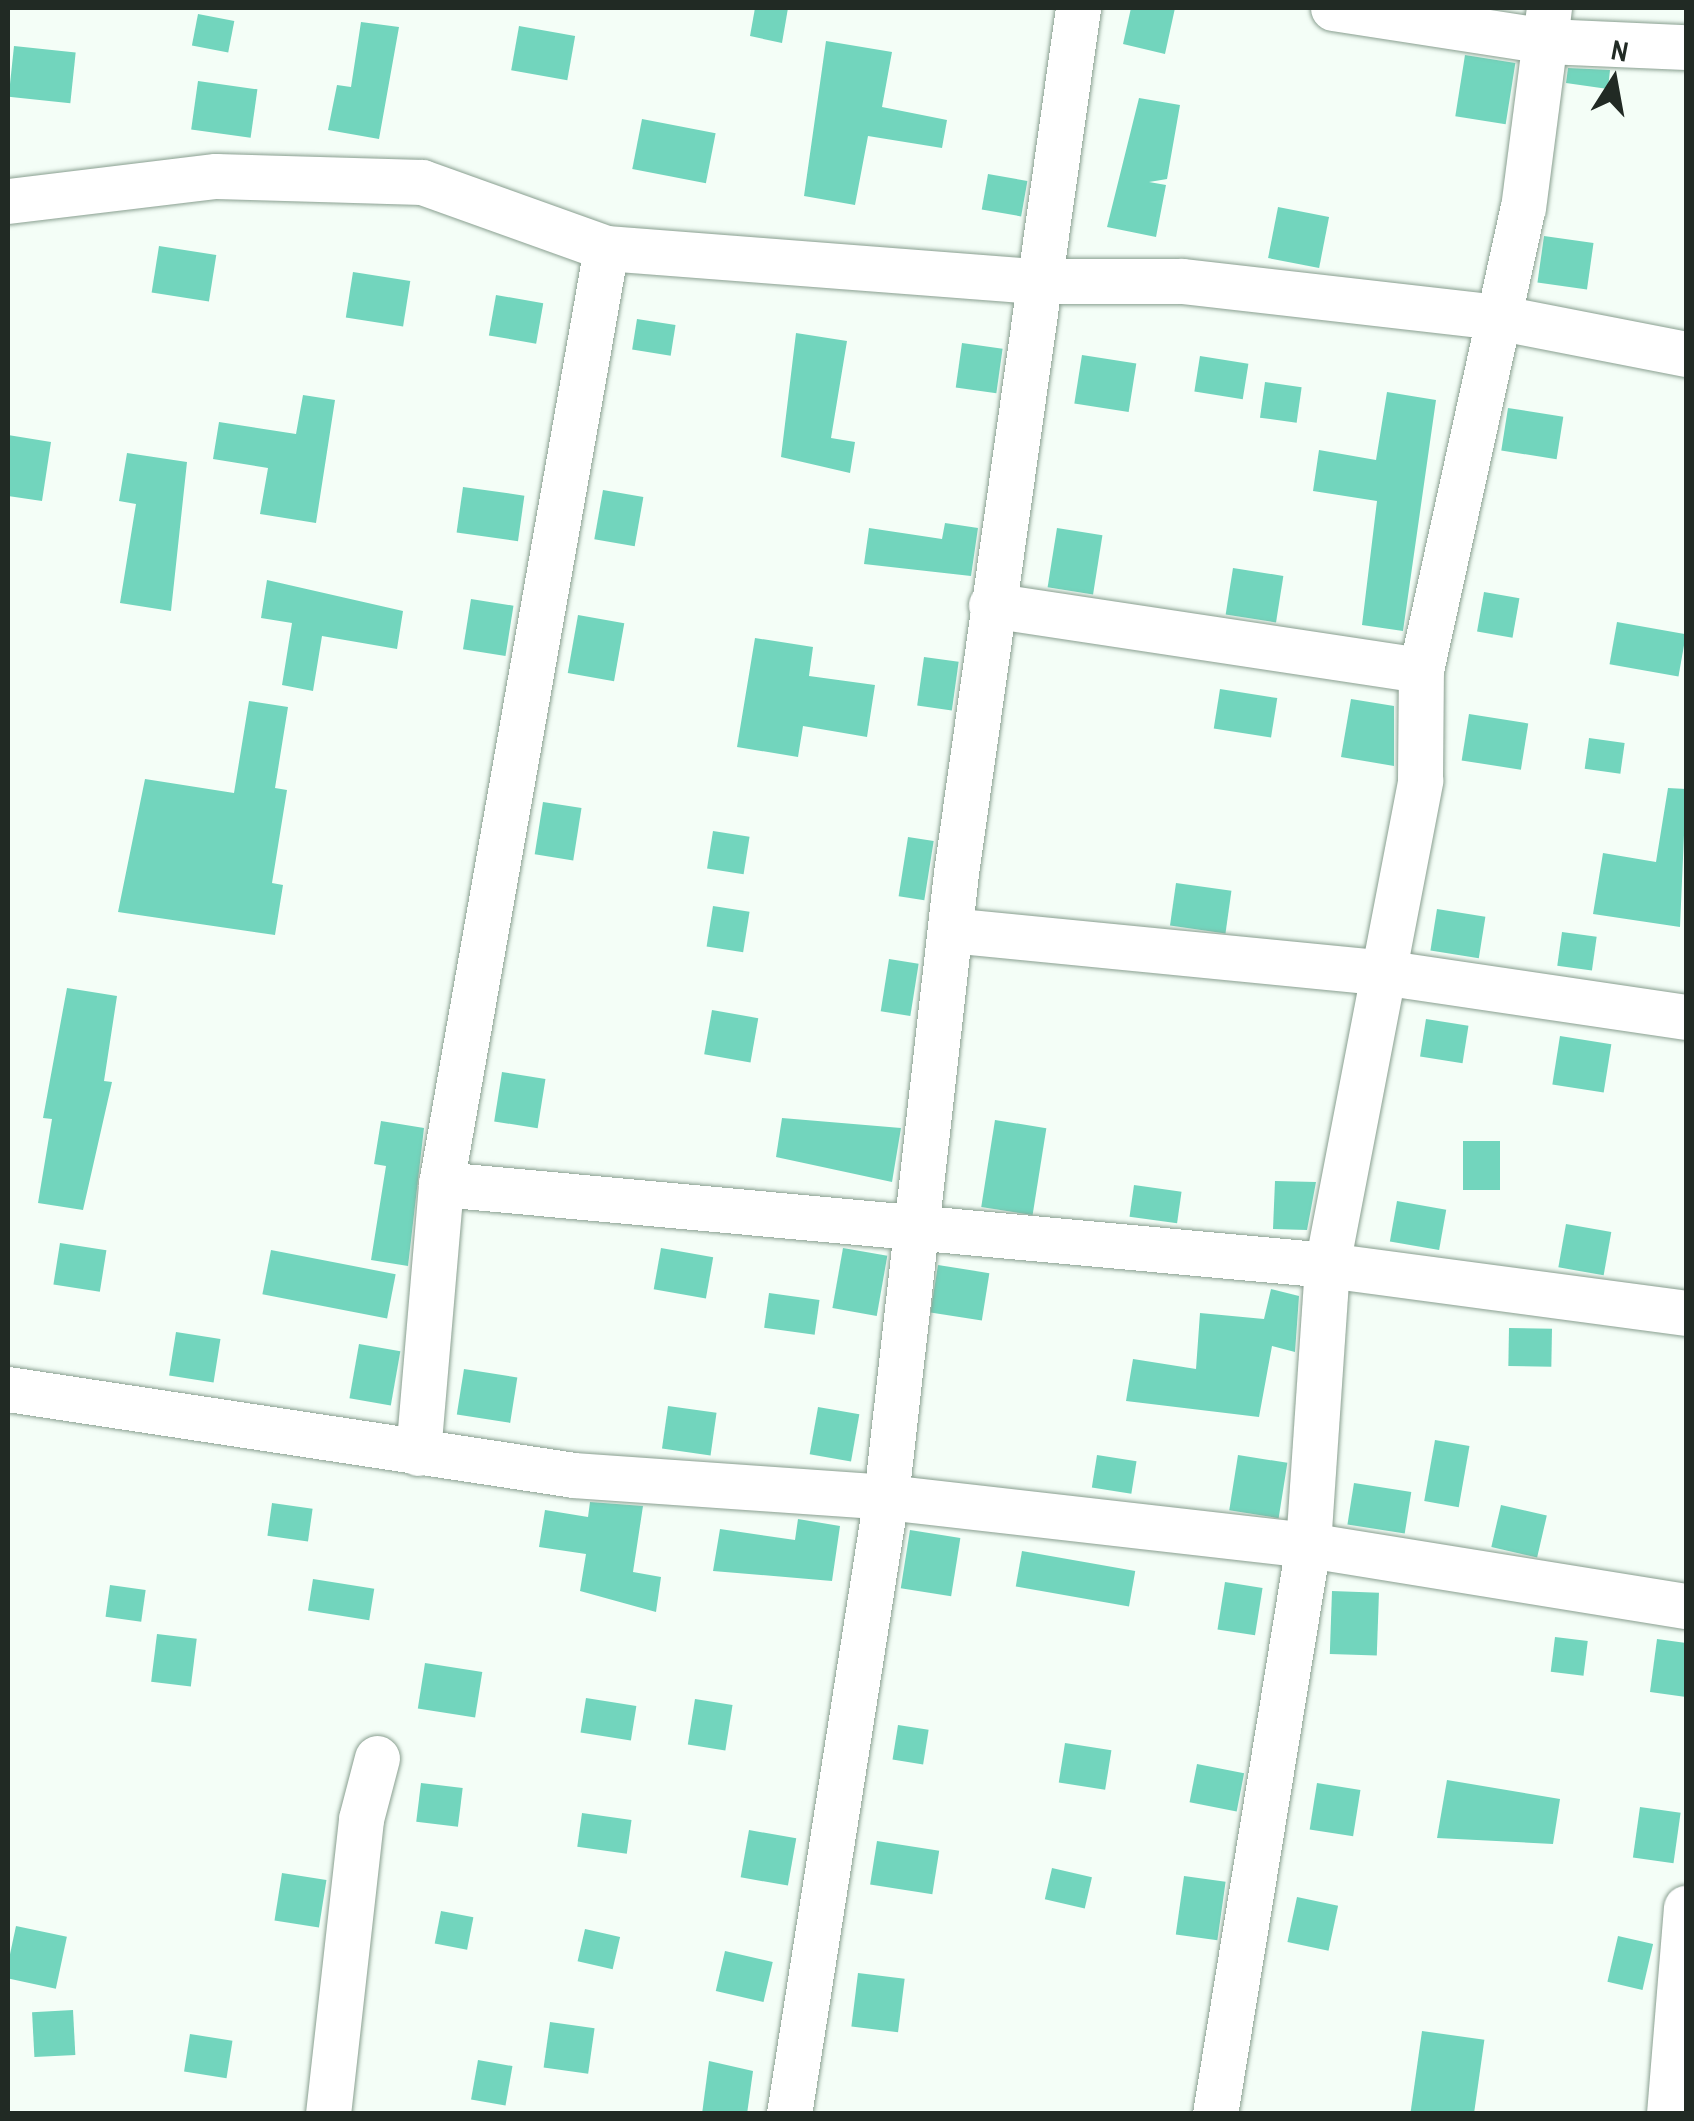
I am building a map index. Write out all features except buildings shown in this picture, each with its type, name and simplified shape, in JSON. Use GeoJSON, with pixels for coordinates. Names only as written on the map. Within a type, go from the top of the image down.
{"type":"FeatureCollection","features":[{"type":"Feature","properties":{"kind":"street"},"geometry":{"type":"LineString","coordinates":[[789,2114],[886,1497],[991,604],[1033,281],[1078,8]]}},
{"type":"Feature","properties":{"kind":"street"},"geometry":{"type":"LineString","coordinates":[[1333,8],[1547,24],[1686,47]]}},
{"type":"Feature","properties":{"kind":"street"},"geometry":{"type":"LineString","coordinates":[[1215,2114],[1308,1545],[1327,1265],[1420,780],[1422,670],[1496,317],[1524,208],[1547,24]]}},
{"type":"Feature","properties":{"kind":"street"},"geometry":{"type":"LineString","coordinates":[[8,201],[216,176],[422,182],[606,248],[1033,281],[1182,281],[1496,317],[1686,354]]}},
{"type":"Feature","properties":{"kind":"street"},"geometry":{"type":"LineString","coordinates":[[418,1453],[441,1184],[606,248]]}},
{"type":"Feature","properties":{"kind":"street"},"geometry":{"type":"LineString","coordinates":[[991,604],[1422,670]]}},
{"type":"Feature","properties":{"kind":"street"},"geometry":{"type":"LineString","coordinates":[[950,930],[1382,972],[1686,1017]]}},
{"type":"Feature","properties":{"kind":"street"},"geometry":{"type":"LineString","coordinates":[[441,1184],[1327,1265],[1686,1313]]}},
{"type":"Feature","properties":{"kind":"street"},"geometry":{"type":"LineString","coordinates":[[8,1389],[418,1453],[886,1497],[1308,1545],[1686,1606]]}},
{"type":"Feature","properties":{"kind":"street"},"geometry":{"type":"LineString","coordinates":[[328,2114],[361,1819],[377,1758]]}},
{"type":"Feature","properties":{"kind":"street"},"geometry":{"type":"LineString","coordinates":[[1669,2114],[1686,1908]]}}]}
